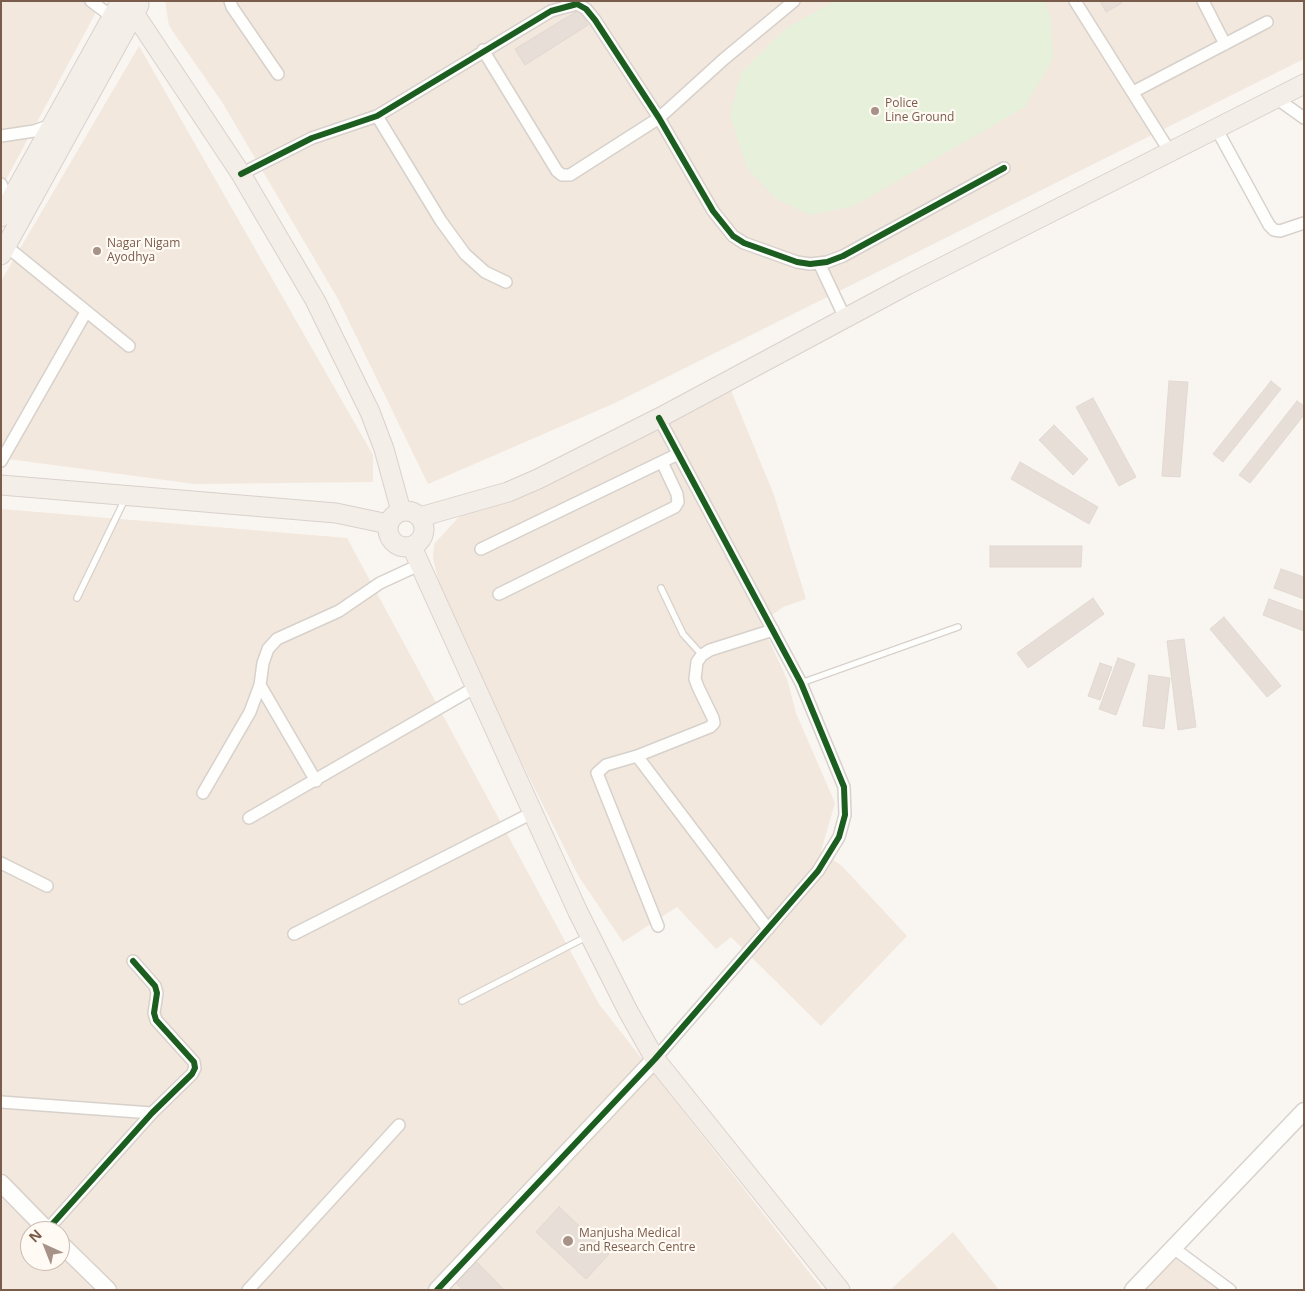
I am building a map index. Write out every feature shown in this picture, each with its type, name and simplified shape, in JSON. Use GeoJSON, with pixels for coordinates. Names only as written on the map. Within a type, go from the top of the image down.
{"type":"FeatureCollection","features":[{"type":"Feature","properties":{"kind":"main road"},"geometry":{"type":"LineString","coordinates":[[5,210],[51,125],[127,7]]}},
{"type":"Feature","properties":{"kind":"main road"},"geometry":{"type":"LineString","coordinates":[[1,485],[127,494],[360,516],[395,518],[412,512],[420,517],[425,528],[424,534],[421,540],[412,547],[400,547],[388,535],[395,518],[384,449],[356,382],[315,300],[241,174],[127,7]]}},
{"type":"Feature","properties":{"kind":"main road"},"geometry":{"type":"LineString","coordinates":[[4,251],[127,7]]}},
{"type":"Feature","properties":{"kind":"main road"},"geometry":{"type":"LineString","coordinates":[[420,517],[508,492],[538,480],[659,418],[845,318],[1304,84]]}},
{"type":"Feature","properties":{"kind":"main road"},"geometry":{"type":"LineString","coordinates":[[412,547],[532,814],[628,1011],[655,1059],[840,1290]]}},
{"type":"Feature","properties":{"kind":"street"},"geometry":{"type":"LineString","coordinates":[[91,1],[127,7]]}},
{"type":"Feature","properties":{"kind":"street"},"geometry":{"type":"LineString","coordinates":[[230,1],[232,7],[278,74]]}},
{"type":"Feature","properties":{"kind":"street"},"geometry":{"type":"LineString","coordinates":[[483,50],[553,164],[562,175],[577,172],[659,118],[731,53],[794,1]]}},
{"type":"Feature","properties":{"kind":"street"},"geometry":{"type":"LineString","coordinates":[[1075,1],[1170,152]]}},
{"type":"Feature","properties":{"kind":"street"},"geometry":{"type":"LineString","coordinates":[[1203,1],[1225,44]]}},
{"type":"Feature","properties":{"kind":"street"},"geometry":{"type":"LineString","coordinates":[[241,174],[312,138],[377,116],[483,50],[551,11],[577,4],[586,9],[595,20],[659,118],[713,211],[733,236],[744,243],[797,262],[819,263],[843,256],[1004,168]]}},
{"type":"Feature","properties":{"kind":"street"},"geometry":{"type":"LineString","coordinates":[[1133,92],[1267,22]]}},
{"type":"Feature","properties":{"kind":"street"},"geometry":{"type":"LineString","coordinates":[[1276,98],[1304,118]]}},
{"type":"Feature","properties":{"kind":"street"},"geometry":{"type":"LineString","coordinates":[[377,116],[451,236],[476,266],[506,282]]}},
{"type":"Feature","properties":{"kind":"street"},"geometry":{"type":"LineString","coordinates":[[1,136],[34,131],[51,125]]}},
{"type":"Feature","properties":{"kind":"street"},"geometry":{"type":"LineString","coordinates":[[1216,128],[1269,225],[1274,230],[1280,231],[1304,223]]}},
{"type":"Feature","properties":{"kind":"street"},"geometry":{"type":"LineString","coordinates":[[1,184],[5,210]]}},
{"type":"Feature","properties":{"kind":"street"},"geometry":{"type":"LineString","coordinates":[[4,251],[129,346]]}},
{"type":"Feature","properties":{"kind":"street"},"geometry":{"type":"LineString","coordinates":[[819,263],[845,318]]}},
{"type":"Feature","properties":{"kind":"street"},"geometry":{"type":"LineString","coordinates":[[1,461],[86,312]]}},
{"type":"Feature","properties":{"kind":"street"},"geometry":{"type":"LineString","coordinates":[[437,1290],[655,1059],[768,930],[818,871],[839,837],[845,815],[844,787],[802,683],[659,418]]}},
{"type":"Feature","properties":{"kind":"street"},"geometry":{"type":"LineString","coordinates":[[481,549],[678,454]]}},
{"type":"Feature","properties":{"kind":"street"},"geometry":{"type":"LineString","coordinates":[[499,594],[675,507],[678,502],[677,494],[662,462]]}},
{"type":"Feature","properties":{"kind":"street"},"geometry":{"type":"LineString","coordinates":[[203,793],[250,712],[260,685],[263,663],[268,649],[277,640],[339,611],[380,583],[419,564]]}},
{"type":"Feature","properties":{"kind":"street"},"geometry":{"type":"LineString","coordinates":[[658,926],[597,778],[600,768],[637,756],[710,727],[714,723],[695,679],[697,662],[702,655],[773,630]]}},
{"type":"Feature","properties":{"kind":"street"},"geometry":{"type":"LineString","coordinates":[[260,685],[316,781]]}},
{"type":"Feature","properties":{"kind":"street"},"geometry":{"type":"LineString","coordinates":[[249,818],[474,688]]}},
{"type":"Feature","properties":{"kind":"street"},"geometry":{"type":"LineString","coordinates":[[637,756],[768,930]]}},
{"type":"Feature","properties":{"kind":"street"},"geometry":{"type":"LineString","coordinates":[[294,934],[532,814]]}},
{"type":"Feature","properties":{"kind":"street"},"geometry":{"type":"LineString","coordinates":[[1,863],[47,886]]}},
{"type":"Feature","properties":{"kind":"street"},"geometry":{"type":"LineString","coordinates":[[56,1221],[152,1113],[192,1074],[195,1068],[194,1062],[156,1020],[154,1012],[157,993],[155,986],[133,961]]}},
{"type":"Feature","properties":{"kind":"street"},"geometry":{"type":"LineString","coordinates":[[1,1102],[152,1113]]}},
{"type":"Feature","properties":{"kind":"street"},"geometry":{"type":"LineString","coordinates":[[1132,1290],[1304,1111]]}},
{"type":"Feature","properties":{"kind":"street"},"geometry":{"type":"LineString","coordinates":[[248,1290],[399,1124]]}},
{"type":"Feature","properties":{"kind":"street"},"geometry":{"type":"LineString","coordinates":[[1,1183],[39,1221]]}},
{"type":"Feature","properties":{"kind":"street"},"geometry":{"type":"LineString","coordinates":[[1172,1248],[1230,1290]]}},
{"type":"Feature","properties":{"kind":"street"},"geometry":{"type":"LineString","coordinates":[[70,1253],[108,1290]]}},
{"type":"Feature","properties":{"kind":"lane"},"geometry":{"type":"LineString","coordinates":[[76,598],[127,494]]}},
{"type":"Feature","properties":{"kind":"lane"},"geometry":{"type":"LineString","coordinates":[[661,588],[683,634],[702,655]]}},
{"type":"Feature","properties":{"kind":"lane"},"geometry":{"type":"LineString","coordinates":[[802,683],[958,627]]}},
{"type":"Feature","properties":{"kind":"lane"},"geometry":{"type":"LineString","coordinates":[[462,1001],[590,935]]}},
{"type":"Feature","properties":{"kind":"shaded area"},"geometry":{"type":"Polygon","coordinates":[[[1,1],[102,1],[1,189],[1,1]]]}},
{"type":"Feature","properties":{"kind":"shaded area"},"geometry":{"type":"Polygon","coordinates":[[[165,1],[1304,1],[1304,59],[615,403],[428,484],[338,299],[222,102],[169,26],[165,1]]]}},
{"type":"Feature","properties":{"kind":"shaded area"},"geometry":{"type":"Polygon","coordinates":[[[139,46],[373,455],[373,482],[195,484],[1,458],[1,281],[139,46]]]}},
{"type":"Feature","properties":{"kind":"shaded area"},"geometry":{"type":"Polygon","coordinates":[[[730,388],[774,495],[806,599],[783,607],[761,623],[787,679],[796,713],[835,803],[821,851],[843,867],[907,936],[821,1026],[731,937],[716,949],[677,907],[623,942],[579,877],[464,647],[438,580],[433,558],[434,544],[459,517],[730,388]]]}},
{"type":"Feature","properties":{"kind":"shaded area"},"geometry":{"type":"Polygon","coordinates":[[[1,509],[347,538],[599,1004],[823,1290],[1,1290],[1,509]]]}},
{"type":"Feature","properties":{"kind":"shaded area"},"geometry":{"type":"Polygon","coordinates":[[[953,1232],[999,1290],[890,1290],[953,1232]]]}},
{"type":"Feature","properties":{"kind":"shaded area"},"geometry":{"type":"Polygon","coordinates":[[[1172,1255],[1191,1264],[1223,1290],[1135,1290],[1172,1255]]]}},
{"type":"Feature","properties":{"kind":"green space","name":"Police Line Ground"},"geometry":{"type":"Polygon","coordinates":[[[835,1],[1045,1],[1051,18],[1053,59],[1025,107],[854,206],[811,215],[776,199],[747,168],[730,115],[741,73],[785,29],[835,1]]]}},
{"type":"Feature","properties":{"kind":"building"},"geometry":{"type":"Polygon","coordinates":[[[1100,1],[1121,1],[1122,3],[1106,12],[1100,1]]]}},
{"type":"Feature","properties":{"kind":"building"},"geometry":{"type":"Polygon","coordinates":[[[579,10],[588,25],[525,65],[515,49],[579,10]]]}},
{"type":"Feature","properties":{"kind":"building"},"geometry":{"type":"Polygon","coordinates":[[[1169,381],[1188,382],[1180,477],[1162,476],[1169,381]]]}},
{"type":"Feature","properties":{"kind":"building"},"geometry":{"type":"Polygon","coordinates":[[[1271,381],[1281,389],[1223,462],[1213,454],[1271,381]]]}},
{"type":"Feature","properties":{"kind":"building"},"geometry":{"type":"Polygon","coordinates":[[[1093,398],[1136,477],[1119,486],[1076,407],[1093,398]]]}},
{"type":"Feature","properties":{"kind":"building"},"geometry":{"type":"Polygon","coordinates":[[[1297,401],[1304,406],[1304,415],[1250,483],[1239,475],[1297,401]]]}},
{"type":"Feature","properties":{"kind":"building"},"geometry":{"type":"Polygon","coordinates":[[[1054,425],[1088,459],[1073,475],[1039,440],[1054,425]]]}},
{"type":"Feature","properties":{"kind":"building"},"geometry":{"type":"Polygon","coordinates":[[[1020,462],[1098,507],[1089,524],[1011,479],[1020,462]]]}},
{"type":"Feature","properties":{"kind":"building"},"geometry":{"type":"Polygon","coordinates":[[[990,546],[1082,546],[1081,567],[990,567],[990,546]]]}},
{"type":"Feature","properties":{"kind":"building"},"geometry":{"type":"Polygon","coordinates":[[[1281,569],[1304,577],[1304,599],[1274,588],[1281,569]]]}},
{"type":"Feature","properties":{"kind":"building"},"geometry":{"type":"Polygon","coordinates":[[[1093,598],[1104,614],[1028,668],[1017,653],[1093,598]]]}},
{"type":"Feature","properties":{"kind":"building"},"geometry":{"type":"Polygon","coordinates":[[[1269,599],[1304,612],[1304,631],[1263,615],[1269,599]]]}},
{"type":"Feature","properties":{"kind":"building"},"geometry":{"type":"Polygon","coordinates":[[[1224,617],[1281,686],[1267,697],[1210,629],[1224,617]]]}},
{"type":"Feature","properties":{"kind":"building"},"geometry":{"type":"Polygon","coordinates":[[[1184,639],[1196,727],[1178,730],[1167,641],[1184,639]]]}},
{"type":"Feature","properties":{"kind":"building"},"geometry":{"type":"Polygon","coordinates":[[[1118,658],[1135,664],[1116,715],[1099,709],[1118,658]]]}},
{"type":"Feature","properties":{"kind":"building"},"geometry":{"type":"Polygon","coordinates":[[[1100,663],[1112,667],[1100,700],[1088,696],[1100,663]]]}},
{"type":"Feature","properties":{"kind":"building"},"geometry":{"type":"Polygon","coordinates":[[[1149,675],[1170,678],[1164,729],[1143,726],[1149,675]]]}},
{"type":"Feature","properties":{"kind":"building"},"geometry":{"type":"Polygon","coordinates":[[[559,1207],[609,1254],[586,1279],[536,1232],[559,1207]]]}},
{"type":"Feature","properties":{"kind":"building"},"geometry":{"type":"Polygon","coordinates":[[[472,1257],[504,1290],[463,1290],[451,1278],[472,1257]]]}},
{"type":"Feature","properties":{"kind":"cycle path"},"geometry":{"type":"LineString","coordinates":[[241,174],[312,138],[377,116],[551,11],[577,4],[586,9],[595,20],[659,118],[713,211],[733,236],[744,243],[797,262],[810,264],[827,262],[843,256],[1004,168]]}},
{"type":"Feature","properties":{"kind":"cycle path"},"geometry":{"type":"LineString","coordinates":[[437,1290],[655,1059],[818,871],[839,837],[845,815],[844,787],[801,683],[659,418]]}},
{"type":"Feature","properties":{"kind":"cycle path"},"geometry":{"type":"LineString","coordinates":[[55,1221],[152,1113],[192,1074],[195,1068],[194,1062],[156,1020],[154,1013],[157,993],[155,986],[133,961]]}},
{"type":"Feature","properties":{"kind":"place","name":"Police Line Ground"},"geometry":{"type":"Point","coordinates":[875,111]}},
{"type":"Feature","properties":{"kind":"place","name":"Nagar Nigam Ayodhya"},"geometry":{"type":"Point","coordinates":[97,251]}},
{"type":"Feature","properties":{"kind":"place","name":"Manjusha Medical and Research Centre"},"geometry":{"type":"Point","coordinates":[568,1241]}}]}
